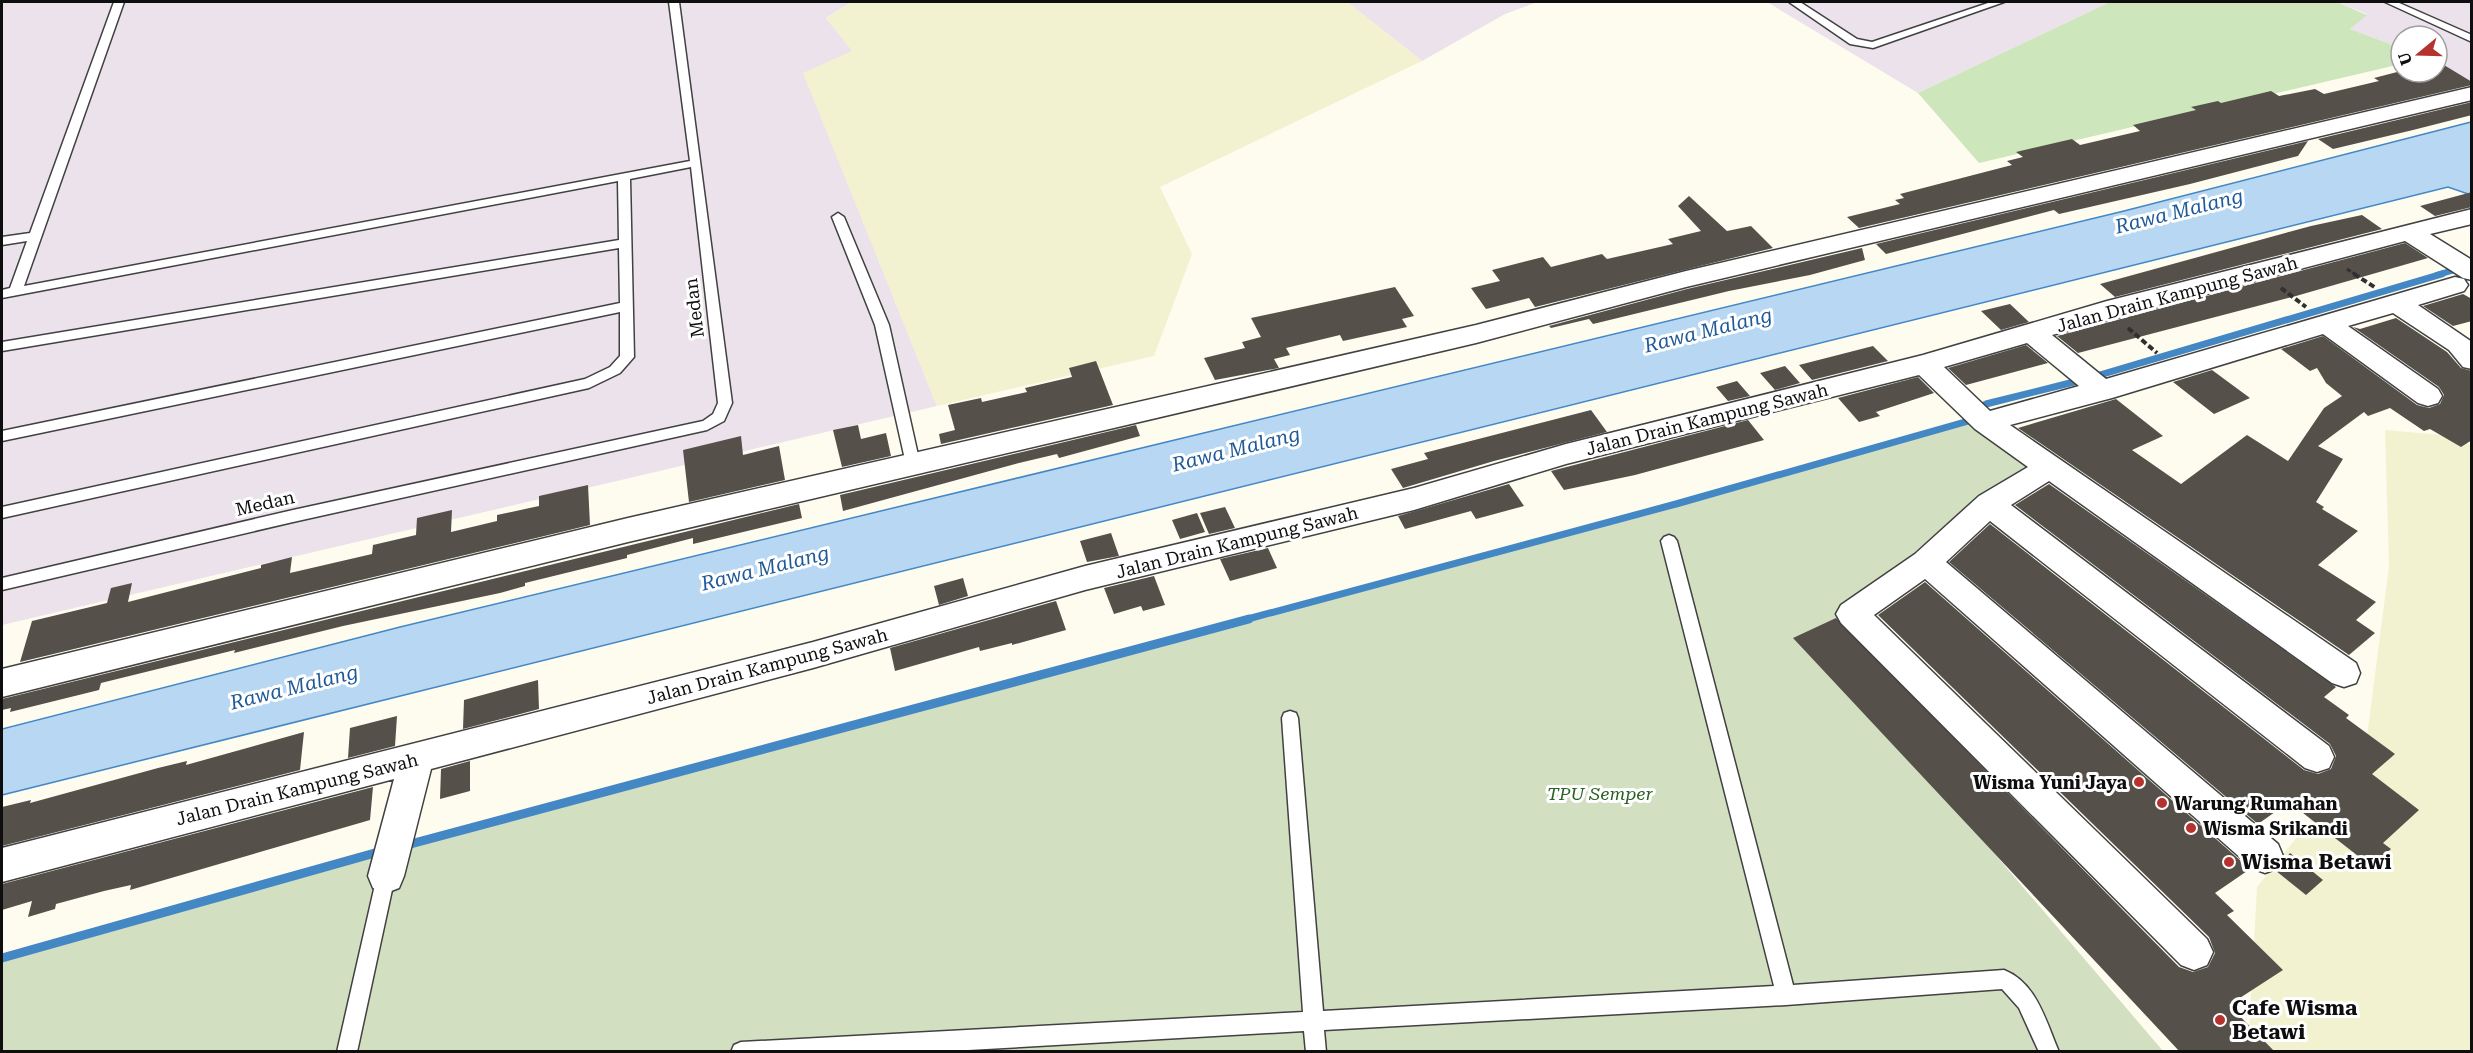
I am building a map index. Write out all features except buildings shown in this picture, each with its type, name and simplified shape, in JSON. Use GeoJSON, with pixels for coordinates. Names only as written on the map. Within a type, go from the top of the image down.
{"type":"FeatureCollection","features":[{"type":"Feature","properties":{"kind":"street"},"geometry":{"type":"LineString","coordinates":[[2,683],[628,530],[1476,334],[1697,276],[2472,93]]}},
{"type":"Feature","properties":{"kind":"street","name":"Jalan Drain Kampung Sawah"},"geometry":{"type":"LineString","coordinates":[[2,865],[813,655],[1085,578],[1414,499],[1566,454],[1924,364],[2118,307],[2421,241],[2472,216]]}},
{"type":"Feature","properties":{"kind":"street"},"geometry":{"type":"LineString","coordinates":[[1981,418],[2101,389],[2397,303],[2463,278],[2421,241]]}},
{"type":"Feature","properties":{"kind":"street"},"geometry":{"type":"LineString","coordinates":[[2397,303],[2458,344],[2472,360]]}},
{"type":"Feature","properties":{"kind":"street"},"geometry":{"type":"LineString","coordinates":[[2325,323],[2428,396]]}},
{"type":"Feature","properties":{"kind":"street"},"geometry":{"type":"LineString","coordinates":[[2033,333],[2101,389]]}},
{"type":"Feature","properties":{"kind":"street"},"geometry":{"type":"LineString","coordinates":[[1924,364],[1981,418],[2344,674]]}},
{"type":"Feature","properties":{"kind":"street"},"geometry":{"type":"LineString","coordinates":[[2050,467],[1989,504],[1926,562],[1853,613],[1853,616],[2194,952]]}},
{"type":"Feature","properties":{"kind":"street"},"geometry":{"type":"LineString","coordinates":[[1989,504],[2317,757]]}},
{"type":"Feature","properties":{"kind":"street"},"geometry":{"type":"LineString","coordinates":[[1926,562],[2265,856]]}},
{"type":"Feature","properties":{"kind":"street"},"geometry":{"type":"LineString","coordinates":[[386,876],[416,759]]}},
{"type":"Feature","properties":{"kind":"lane"},"geometry":{"type":"LineString","coordinates":[[15,292],[119,2]]}},
{"type":"Feature","properties":{"kind":"lane","name":"Medan"},"geometry":{"type":"LineString","coordinates":[[2,584],[293,516],[707,425],[719,417],[725,403],[674,2]]}},
{"type":"Feature","properties":{"kind":"lane"},"geometry":{"type":"LineString","coordinates":[[1794,2],[1854,42],[1873,45],[1999,2]]}},
{"type":"Feature","properties":{"kind":"lane"},"geometry":{"type":"LineString","coordinates":[[2390,2],[2472,39]]}},
{"type":"Feature","properties":{"kind":"lane"},"geometry":{"type":"LineString","coordinates":[[2,294],[696,163]]}},
{"type":"Feature","properties":{"kind":"lane"},"geometry":{"type":"LineString","coordinates":[[2,513],[589,383],[615,370],[627,357],[624,176]]}},
{"type":"Feature","properties":{"kind":"lane"},"geometry":{"type":"LineString","coordinates":[[838,217],[882,325],[913,464]]}},
{"type":"Feature","properties":{"kind":"lane"},"geometry":{"type":"LineString","coordinates":[[2,241],[35,236]]}},
{"type":"Feature","properties":{"kind":"lane"},"geometry":{"type":"LineString","coordinates":[[2,347],[626,243]]}},
{"type":"Feature","properties":{"kind":"lane"},"geometry":{"type":"LineString","coordinates":[[2,436],[627,306]]}},
{"type":"Feature","properties":{"kind":"lane"},"geometry":{"type":"LineString","coordinates":[[1669,541],[1786,995]]}},
{"type":"Feature","properties":{"kind":"lane"},"geometry":{"type":"LineString","coordinates":[[1290,718],[1316,1052]]}},
{"type":"Feature","properties":{"kind":"lane"},"geometry":{"type":"LineString","coordinates":[[347,1052],[386,876]]}},
{"type":"Feature","properties":{"kind":"lane"},"geometry":{"type":"LineString","coordinates":[[741,1052],[1786,995],[2004,979],[2011,982],[2027,1003],[2049,1052]]}},
{"type":"Feature","properties":{"kind":"shaded area"},"geometry":{"type":"Polygon","coordinates":[[[2,2],[851,2],[826,18],[853,51],[804,74],[937,406],[2,625],[2,2]]]}},
{"type":"Feature","properties":{"kind":"shaded area"},"geometry":{"type":"Polygon","coordinates":[[[1347,2],[1538,2],[1505,14],[1422,61],[1347,2]]]}},
{"type":"Feature","properties":{"kind":"shaded area"},"geometry":{"type":"Polygon","coordinates":[[[1767,2],[2110,2],[1918,93],[1767,2]]]}},
{"type":"Feature","properties":{"kind":"shaded area"},"geometry":{"type":"Polygon","coordinates":[[[2337,2],[2471,2],[2471,84],[2449,71],[2449,24],[2389,24],[2389,44],[2350,29],[2367,14],[2337,2]]]}},
{"type":"Feature","properties":{"kind":"green space"},"geometry":{"type":"Polygon","coordinates":[[[851,2],[1347,2],[1422,61],[1160,187],[1192,254],[1154,356],[937,406],[803,73],[852,51],[826,18],[851,2]]]}},
{"type":"Feature","properties":{"kind":"green space"},"geometry":{"type":"Polygon","coordinates":[[[2110,2],[2337,2],[2367,15],[2350,29],[2389,44],[2389,67],[1979,163],[1918,93],[2110,2]]]}},
{"type":"Feature","properties":{"kind":"green space","name":"TPU Semper"},"geometry":{"type":"Polygon","coordinates":[[[1972,420],[2046,468],[1812,640],[2163,1051],[2,1052],[2,958],[185,905],[1676,504],[1972,420]]]}},
{"type":"Feature","properties":{"kind":"green space"},"geometry":{"type":"Polygon","coordinates":[[[2385,430],[2455,436],[2472,446],[2471,1051],[2248,1052],[2257,887],[2365,752],[2389,566],[2385,430]]]}},
{"type":"Feature","properties":{"kind":"water","name":"Rawa Malang"},"geometry":{"type":"Polygon","coordinates":[[[2471,122],[2471,195],[2448,187],[2,795],[2,729],[400,627],[2124,211],[2471,122]]]}},
{"type":"Feature","properties":{"kind":"waterway"},"geometry":{"type":"LineString","coordinates":[[2437,275],[2461,268]]}},
{"type":"Feature","properties":{"kind":"waterway"},"geometry":{"type":"LineString","coordinates":[[2093,377],[2442,274]]}},
{"type":"Feature","properties":{"kind":"waterway"},"geometry":{"type":"LineString","coordinates":[[1975,410],[1986,404],[2082,380]]}},
{"type":"Feature","properties":{"kind":"waterway"},"geometry":{"type":"LineString","coordinates":[[1244,620],[1676,504],[1972,420],[1971,418]]}},
{"type":"Feature","properties":{"kind":"waterway"},"geometry":{"type":"LineString","coordinates":[[403,846],[1249,619]]}},
{"type":"Feature","properties":{"kind":"waterway"},"geometry":{"type":"LineString","coordinates":[[2,958],[382,851]]}},
{"type":"Feature","properties":{"kind":"place","name":"Wisma Yuni Jaya"},"geometry":{"type":"Point","coordinates":[2139,782]}},
{"type":"Feature","properties":{"kind":"place","name":"Warung Rumahan"},"geometry":{"type":"Point","coordinates":[2162,803]}},
{"type":"Feature","properties":{"kind":"place","name":"Wisma Srikandi"},"geometry":{"type":"Point","coordinates":[2191,828]}},
{"type":"Feature","properties":{"kind":"place","name":"Wisma Betawi"},"geometry":{"type":"Point","coordinates":[2229,862]}},
{"type":"Feature","properties":{"kind":"place","name":"Cafe Wisma Betawi"},"geometry":{"type":"Point","coordinates":[2220,1020]}}]}
